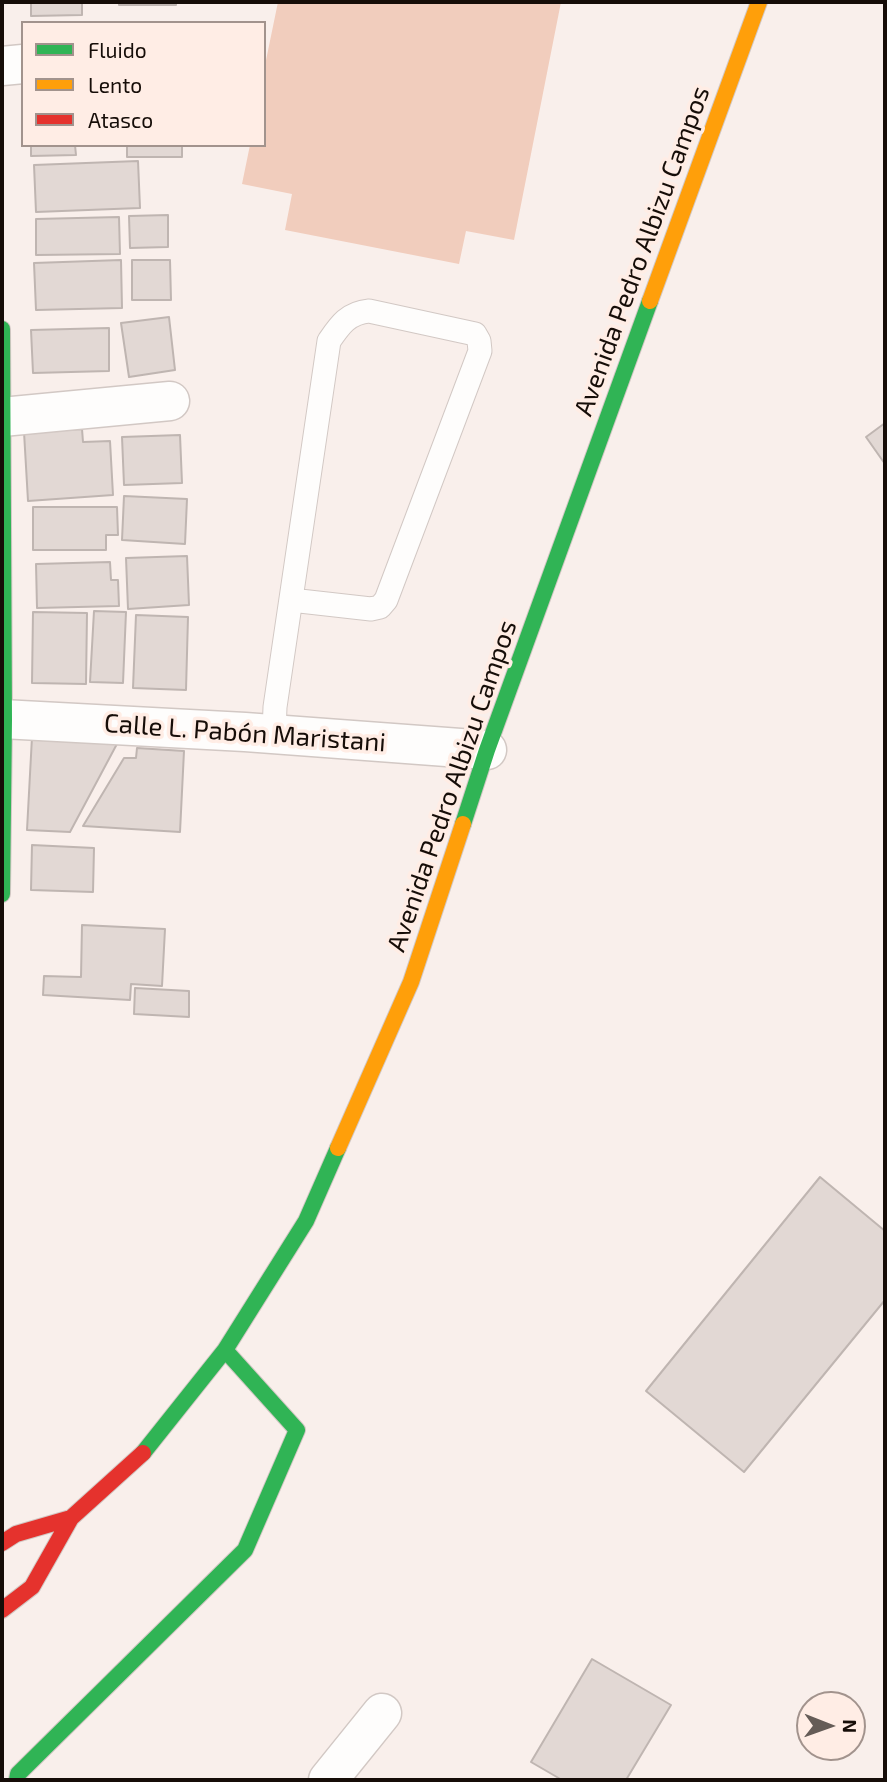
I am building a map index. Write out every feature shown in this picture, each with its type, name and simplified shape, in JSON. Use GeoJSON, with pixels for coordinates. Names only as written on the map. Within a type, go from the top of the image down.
{"type":"FeatureCollection","features":[{"type":"Feature","properties":{"kind":"main road","name":"Avenida Pedro Albizu Campos"},"geometry":{"type":"LineString","coordinates":[[2,1610],[32,1587],[71,1518],[149,1448],[225,1350],[306,1221],[411,982],[487,750],[759,2]]}},
{"type":"Feature","properties":{"kind":"main road"},"geometry":{"type":"LineString","coordinates":[[2,329],[2,894]]}},
{"type":"Feature","properties":{"kind":"main road"},"geometry":{"type":"LineString","coordinates":[[18,1780],[18,1774],[245,1550],[297,1430],[225,1350]]}},
{"type":"Feature","properties":{"kind":"main road","name":"Avenida Pedro Albizu Campos"},"geometry":{"type":"LineString","coordinates":[[2,1544],[16,1534],[71,1518]]}},
{"type":"Feature","properties":{"kind":"street"},"geometry":{"type":"LineString","coordinates":[[2,66],[21,64]]}},
{"type":"Feature","properties":{"kind":"street"},"geometry":{"type":"LineString","coordinates":[[2,417],[170,401]]}},
{"type":"Feature","properties":{"kind":"street","name":"Calle L. Pabón Maristani"},"geometry":{"type":"LineString","coordinates":[[3,720],[274,734],[487,750]]}},
{"type":"Feature","properties":{"kind":"street"},"geometry":{"type":"LineString","coordinates":[[328,1780],[382,1713]]}},
{"type":"Feature","properties":{"kind":"lane"},"geometry":{"type":"LineString","coordinates":[[274,734],[275,707],[329,341],[348,317],[369,311],[475,334],[480,351],[386,600],[380,607],[371,609],[291,600]]}},
{"type":"Feature","properties":{"kind":"shaded area"},"geometry":{"type":"Polygon","coordinates":[[[278,2],[561,2],[514,240],[466,231],[459,264],[285,230],[292,194],[242,184],[250,147],[266,147],[266,60],[278,2]]]}},
{"type":"Feature","properties":{"kind":"building"},"geometry":{"type":"Polygon","coordinates":[[[31,2],[82,2],[82,15],[31,16],[31,2]]]}},
{"type":"Feature","properties":{"kind":"building"},"geometry":{"type":"Polygon","coordinates":[[[119,2],[176,2],[176,5],[119,5],[119,2]]]}},
{"type":"Feature","properties":{"kind":"building"},"geometry":{"type":"Polygon","coordinates":[[[31,147],[75,147],[76,155],[31,156],[31,147]]]}},
{"type":"Feature","properties":{"kind":"building"},"geometry":{"type":"Polygon","coordinates":[[[127,147],[182,147],[182,157],[127,157],[127,147]]]}},
{"type":"Feature","properties":{"kind":"building"},"geometry":{"type":"Polygon","coordinates":[[[138,161],[140,208],[36,212],[34,165],[138,161]]]}},
{"type":"Feature","properties":{"kind":"building"},"geometry":{"type":"Polygon","coordinates":[[[168,215],[168,247],[130,248],[129,216],[168,215]]]}},
{"type":"Feature","properties":{"kind":"building"},"geometry":{"type":"Polygon","coordinates":[[[119,217],[120,254],[36,255],[36,219],[119,217]]]}},
{"type":"Feature","properties":{"kind":"building"},"geometry":{"type":"Polygon","coordinates":[[[121,260],[122,308],[36,310],[34,263],[121,260]]]}},
{"type":"Feature","properties":{"kind":"building"},"geometry":{"type":"Polygon","coordinates":[[[132,260],[170,260],[171,300],[132,300],[132,260]]]}},
{"type":"Feature","properties":{"kind":"building"},"geometry":{"type":"Polygon","coordinates":[[[169,317],[175,370],[129,377],[121,323],[169,317]]]}},
{"type":"Feature","properties":{"kind":"building"},"geometry":{"type":"Polygon","coordinates":[[[109,328],[109,371],[33,373],[31,330],[109,328]]]}},
{"type":"Feature","properties":{"kind":"building"},"geometry":{"type":"Polygon","coordinates":[[[885,423],[885,464],[866,437],[885,423]]]}},
{"type":"Feature","properties":{"kind":"building"},"geometry":{"type":"Polygon","coordinates":[[[82,429],[83,442],[110,441],[113,495],[28,501],[24,432],[82,429]]]}},
{"type":"Feature","properties":{"kind":"building"},"geometry":{"type":"Polygon","coordinates":[[[180,435],[182,483],[124,485],[122,437],[180,435]]]}},
{"type":"Feature","properties":{"kind":"building"},"geometry":{"type":"Polygon","coordinates":[[[124,496],[187,499],[185,544],[122,540],[124,496]]]}},
{"type":"Feature","properties":{"kind":"building"},"geometry":{"type":"Polygon","coordinates":[[[33,507],[117,507],[118,535],[106,535],[106,550],[33,550],[33,507]]]}},
{"type":"Feature","properties":{"kind":"building"},"geometry":{"type":"Polygon","coordinates":[[[187,556],[189,605],[128,609],[126,558],[187,556]]]}},
{"type":"Feature","properties":{"kind":"building"},"geometry":{"type":"Polygon","coordinates":[[[110,562],[111,580],[118,580],[119,606],[37,608],[36,564],[110,562]]]}},
{"type":"Feature","properties":{"kind":"building"},"geometry":{"type":"Polygon","coordinates":[[[94,611],[126,612],[123,683],[90,682],[94,611]]]}},
{"type":"Feature","properties":{"kind":"building"},"geometry":{"type":"Polygon","coordinates":[[[33,612],[87,613],[86,684],[32,683],[33,612]]]}},
{"type":"Feature","properties":{"kind":"building"},"geometry":{"type":"Polygon","coordinates":[[[136,615],[188,617],[186,690],[133,688],[136,615]]]}},
{"type":"Feature","properties":{"kind":"building"},"geometry":{"type":"Polygon","coordinates":[[[32,737],[118,742],[70,832],[27,830],[32,737]]]}},
{"type":"Feature","properties":{"kind":"building"},"geometry":{"type":"Polygon","coordinates":[[[137,748],[184,751],[180,832],[83,826],[124,758],[136,758],[137,748]]]}},
{"type":"Feature","properties":{"kind":"building"},"geometry":{"type":"Polygon","coordinates":[[[32,845],[94,848],[93,892],[31,890],[32,845]]]}},
{"type":"Feature","properties":{"kind":"building"},"geometry":{"type":"Polygon","coordinates":[[[82,925],[165,929],[162,986],[131,984],[130,1000],[43,995],[44,976],[81,977],[82,925]]]}},
{"type":"Feature","properties":{"kind":"building"},"geometry":{"type":"Polygon","coordinates":[[[135,988],[189,991],[189,1017],[134,1014],[135,988]]]}},
{"type":"Feature","properties":{"kind":"building"},"geometry":{"type":"Polygon","coordinates":[[[820,1177],[885,1231],[885,1300],[744,1472],[646,1391],[820,1177]]]}},
{"type":"Feature","properties":{"kind":"building"},"geometry":{"type":"Polygon","coordinates":[[[592,1659],[671,1705],[626,1780],[562,1780],[531,1762],[592,1659]]]}},
{"type":"Feature","properties":{"kind":"traffic: fast"},"geometry":{"type":"LineString","coordinates":[[463,824],[487,750],[650,301]]}},
{"type":"Feature","properties":{"kind":"traffic: fast"},"geometry":{"type":"LineString","coordinates":[[2,329],[2,894]]}},
{"type":"Feature","properties":{"kind":"traffic: fast"},"geometry":{"type":"LineString","coordinates":[[143,1453],[225,1350],[306,1221],[338,1148]]}},
{"type":"Feature","properties":{"kind":"traffic: fast"},"geometry":{"type":"LineString","coordinates":[[17,1780],[18,1774],[245,1550],[297,1430],[225,1350]]}},
{"type":"Feature","properties":{"kind":"traffic: slow"},"geometry":{"type":"LineString","coordinates":[[650,301],[759,2]]}},
{"type":"Feature","properties":{"kind":"traffic: slow"},"geometry":{"type":"LineString","coordinates":[[338,1148],[411,982],[463,824]]}},
{"type":"Feature","properties":{"kind":"traffic: jam"},"geometry":{"type":"LineString","coordinates":[[2,1610],[32,1587],[71,1518],[143,1453]]}},
{"type":"Feature","properties":{"kind":"traffic: jam"},"geometry":{"type":"LineString","coordinates":[[2,1543],[16,1534],[71,1518]]}}]}
